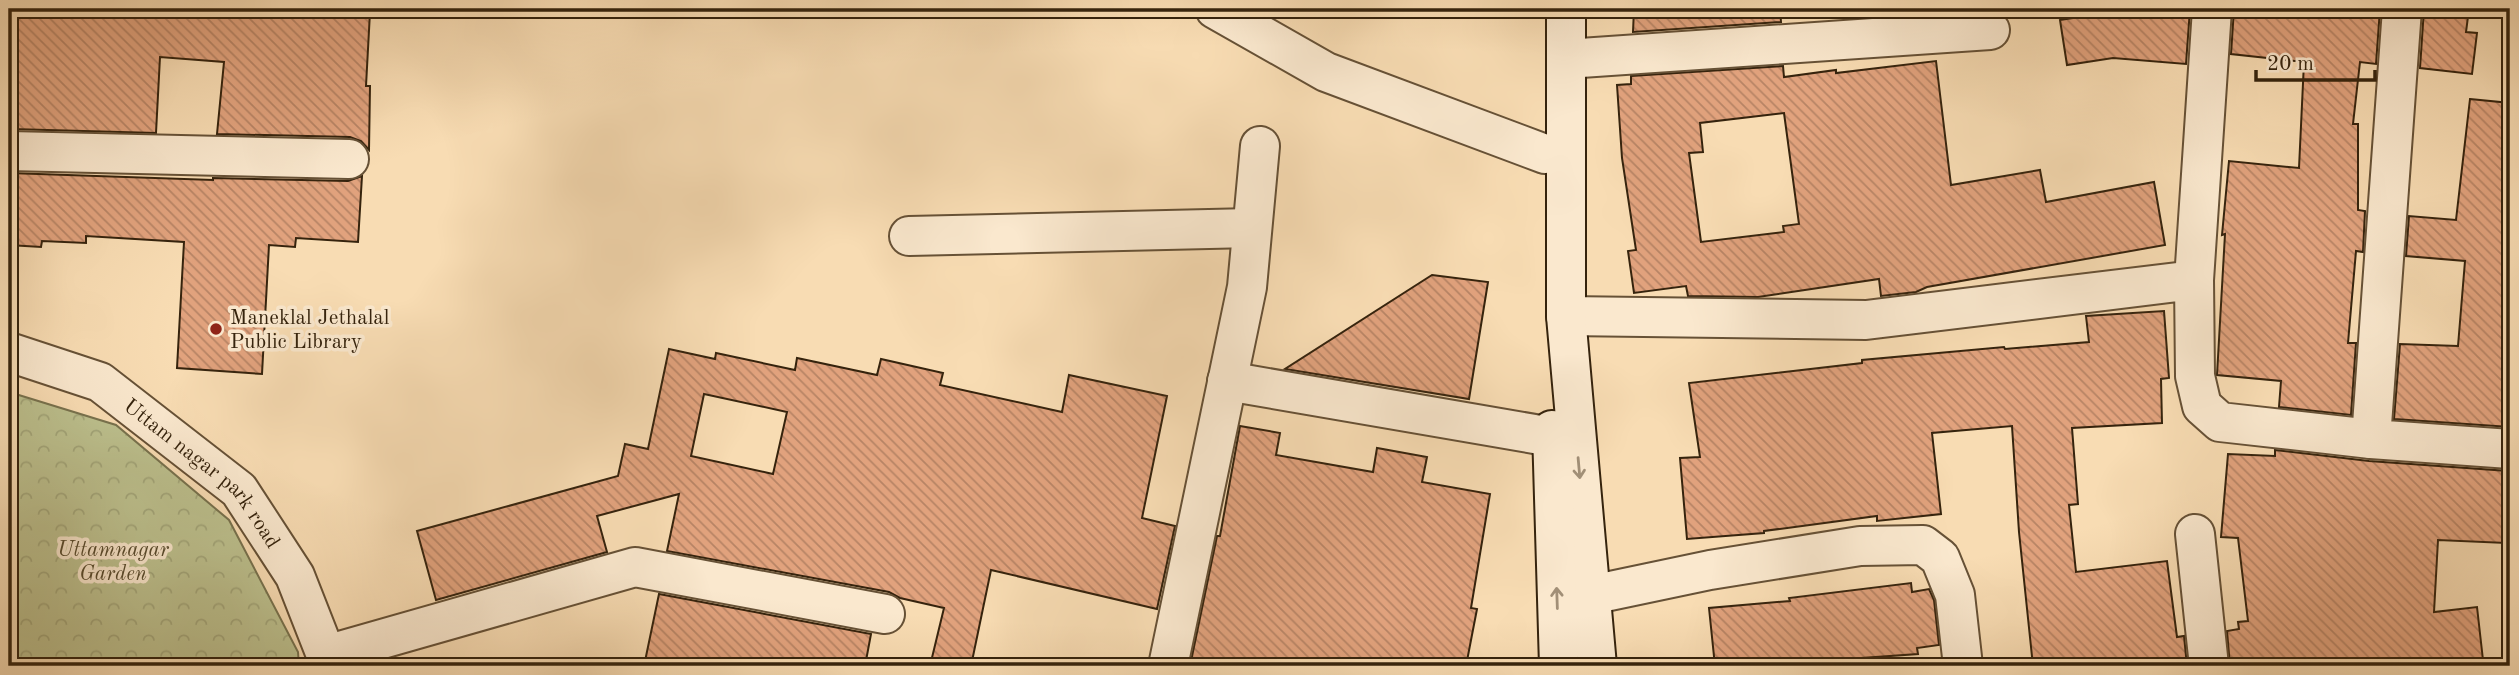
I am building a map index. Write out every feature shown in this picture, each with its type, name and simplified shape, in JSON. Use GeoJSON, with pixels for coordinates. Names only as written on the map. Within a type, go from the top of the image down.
{"type":"FeatureCollection","features":[{"type":"Feature","properties":{"kind":"street"},"geometry":{"type":"LineString","coordinates":[[1215,9],[1325,72],[1545,154]]}},
{"type":"Feature","properties":{"kind":"street"},"geometry":{"type":"LineString","coordinates":[[1544,9],[1545,315],[1552,437],[1559,666]]}},
{"type":"Feature","properties":{"kind":"street"},"geometry":{"type":"LineString","coordinates":[[1566,9],[1566,316],[1597,666]]}},
{"type":"Feature","properties":{"kind":"street"},"geometry":{"type":"LineString","coordinates":[[2212,9],[2194,280],[2195,376],[2202,406],[2220,422],[2371,439],[2510,449]]}},
{"type":"Feature","properties":{"kind":"street"},"geometry":{"type":"LineString","coordinates":[[2371,439],[2402,9]]}},
{"type":"Feature","properties":{"kind":"street"},"geometry":{"type":"LineString","coordinates":[[1566,59],[1990,30]]}},
{"type":"Feature","properties":{"kind":"street"},"geometry":{"type":"LineString","coordinates":[[1168,666],[1247,287],[1259,146]]}},
{"type":"Feature","properties":{"kind":"street"},"geometry":{"type":"LineString","coordinates":[[9,151],[349,159]]}},
{"type":"Feature","properties":{"kind":"street"},"geometry":{"type":"LineString","coordinates":[[909,236],[1252,228]]}},
{"type":"Feature","properties":{"kind":"street"},"geometry":{"type":"LineString","coordinates":[[1566,316],[1866,320],[2194,280]]}},
{"type":"Feature","properties":{"kind":"street","name":"Uttam nagar park road"},"geometry":{"type":"LineString","coordinates":[[9,352],[100,382],[239,490],[295,576],[327,661]]}},
{"type":"Feature","properties":{"kind":"street"},"geometry":{"type":"LineString","coordinates":[[1227,381],[1552,437]]}},
{"type":"Feature","properties":{"kind":"street"},"geometry":{"type":"LineString","coordinates":[[2195,534],[2208,666]]}},
{"type":"Feature","properties":{"kind":"street"},"geometry":{"type":"LineString","coordinates":[[1591,595],[1710,570],[1860,546],[1923,545],[1940,558],[1955,595],[1963,666]]}},
{"type":"Feature","properties":{"kind":"street"},"geometry":{"type":"LineString","coordinates":[[327,661],[635,567],[885,614]]}},
{"type":"Feature","properties":{"kind":"green space","name":"Uttamnagar Garden"},"geometry":{"type":"Polygon","coordinates":[[[9,392],[116,425],[229,520],[298,652],[299,666],[9,666],[9,392]]]}},
{"type":"Feature","properties":{"kind":"building"},"geometry":{"type":"Polygon","coordinates":[[[10,9],[51,9],[51,12],[120,15],[121,10],[162,13],[162,9],[370,12],[366,86],[370,86],[369,150],[361,141],[350,137],[217,134],[224,62],[160,57],[156,133],[11,129],[15,68],[9,68],[10,9]]]}},
{"type":"Feature","properties":{"kind":"building"},"geometry":{"type":"Polygon","coordinates":[[[1634,9],[1780,9],[1781,22],[1633,32],[1634,9]]]}},
{"type":"Feature","properties":{"kind":"building"},"geometry":{"type":"Polygon","coordinates":[[[2131,9],[2190,9],[2186,64],[2113,58],[2067,65],[2060,20],[2131,9]]]}},
{"type":"Feature","properties":{"kind":"building"},"geometry":{"type":"Polygon","coordinates":[[[2234,9],[2380,9],[2376,64],[2360,62],[2353,124],[2358,124],[2358,210],[2365,211],[2363,252],[2356,251],[2348,343],[2356,343],[2351,415],[2279,407],[2281,381],[2217,375],[2225,234],[2222,235],[2229,161],[2299,168],[2304,62],[2231,54],[2234,9]]]}},
{"type":"Feature","properties":{"kind":"building"},"geometry":{"type":"Polygon","coordinates":[[[2424,9],[2469,9],[2466,32],[2477,33],[2472,74],[2420,68],[2424,9]]]}},
{"type":"Feature","properties":{"kind":"building"},"geometry":{"type":"Polygon","coordinates":[[[1936,61],[1951,185],[2040,170],[2046,202],[2154,182],[2165,245],[1927,287],[1916,292],[1881,296],[1879,279],[1758,297],[1688,296],[1686,286],[1634,293],[1628,251],[1636,250],[1622,158],[1617,85],[1631,84],[1631,76],[1783,66],[1784,77],[1836,70],[1836,73],[1936,61]],[[1784,113],[1700,123],[1703,152],[1689,153],[1701,242],[1784,232],[1783,226],[1799,224],[1784,113]]]}},
{"type":"Feature","properties":{"kind":"building"},"geometry":{"type":"Polygon","coordinates":[[[2470,99],[2510,103],[2510,227],[2504,295],[2510,296],[2510,427],[2394,419],[2400,344],[2458,346],[2465,261],[2406,256],[2409,216],[2456,220],[2470,99]]]}},
{"type":"Feature","properties":{"kind":"building"},"geometry":{"type":"Polygon","coordinates":[[[9,173],[213,180],[348,181],[362,176],[358,242],[296,238],[295,247],[269,245],[262,374],[177,368],[184,242],[86,236],[86,243],[42,241],[41,247],[9,245],[9,173]]]}},
{"type":"Feature","properties":{"kind":"building"},"geometry":{"type":"Polygon","coordinates":[[[1432,275],[1488,282],[1469,399],[1285,369],[1432,275]]]}},
{"type":"Feature","properties":{"kind":"building"},"geometry":{"type":"Polygon","coordinates":[[[2164,311],[2169,378],[2161,379],[2162,423],[2072,428],[2078,504],[2069,505],[2076,572],[2167,561],[2177,637],[2184,636],[2187,666],[2033,666],[2019,532],[2012,426],[1932,433],[1941,514],[1877,521],[1877,516],[1764,533],[1687,539],[1680,458],[1700,457],[1689,383],[1862,363],[1862,360],[2089,342],[2086,316],[2164,311]]]}},
{"type":"Feature","properties":{"kind":"building"},"geometry":{"type":"Polygon","coordinates":[[[669,349],[715,359],[716,353],[795,370],[797,358],[877,375],[881,359],[943,373],[940,385],[1062,412],[1069,375],[1167,396],[1142,518],[1175,526],[1157,609],[991,570],[971,666],[930,666],[944,608],[900,598],[889,592],[667,551],[679,494],[597,516],[607,552],[436,600],[417,531],[618,476],[625,444],[648,449],[669,349]],[[704,394],[691,456],[773,474],[787,412],[704,394]]]}},
{"type":"Feature","properties":{"kind":"building"},"geometry":{"type":"Polygon","coordinates":[[[1240,426],[1280,433],[1276,455],[1373,472],[1377,448],[1427,457],[1422,482],[1490,494],[1471,608],[1477,609],[1466,666],[1190,666],[1217,536],[1220,536],[1240,426]]]}},
{"type":"Feature","properties":{"kind":"building"},"geometry":{"type":"Polygon","coordinates":[[[2275,450],[2369,461],[2508,471],[2506,543],[2438,540],[2434,612],[2477,607],[2483,660],[2430,666],[2230,666],[2227,631],[2239,629],[2238,622],[2248,621],[2238,538],[2221,537],[2228,454],[2275,456],[2275,450]]]}},
{"type":"Feature","properties":{"kind":"building"},"geometry":{"type":"Polygon","coordinates":[[[1911,583],[1912,592],[1929,589],[1934,600],[1939,645],[1917,648],[1918,654],[1862,658],[1863,666],[1715,666],[1709,608],[1790,601],[1789,598],[1911,583]]]}},
{"type":"Feature","properties":{"kind":"building"},"geometry":{"type":"Polygon","coordinates":[[[659,594],[871,634],[865,666],[644,666],[659,594]]]}},
{"type":"Feature","properties":{"kind":"place","name":"Maneklal Jethalal Public Library"},"geometry":{"type":"Point","coordinates":[216,329]}}]}
